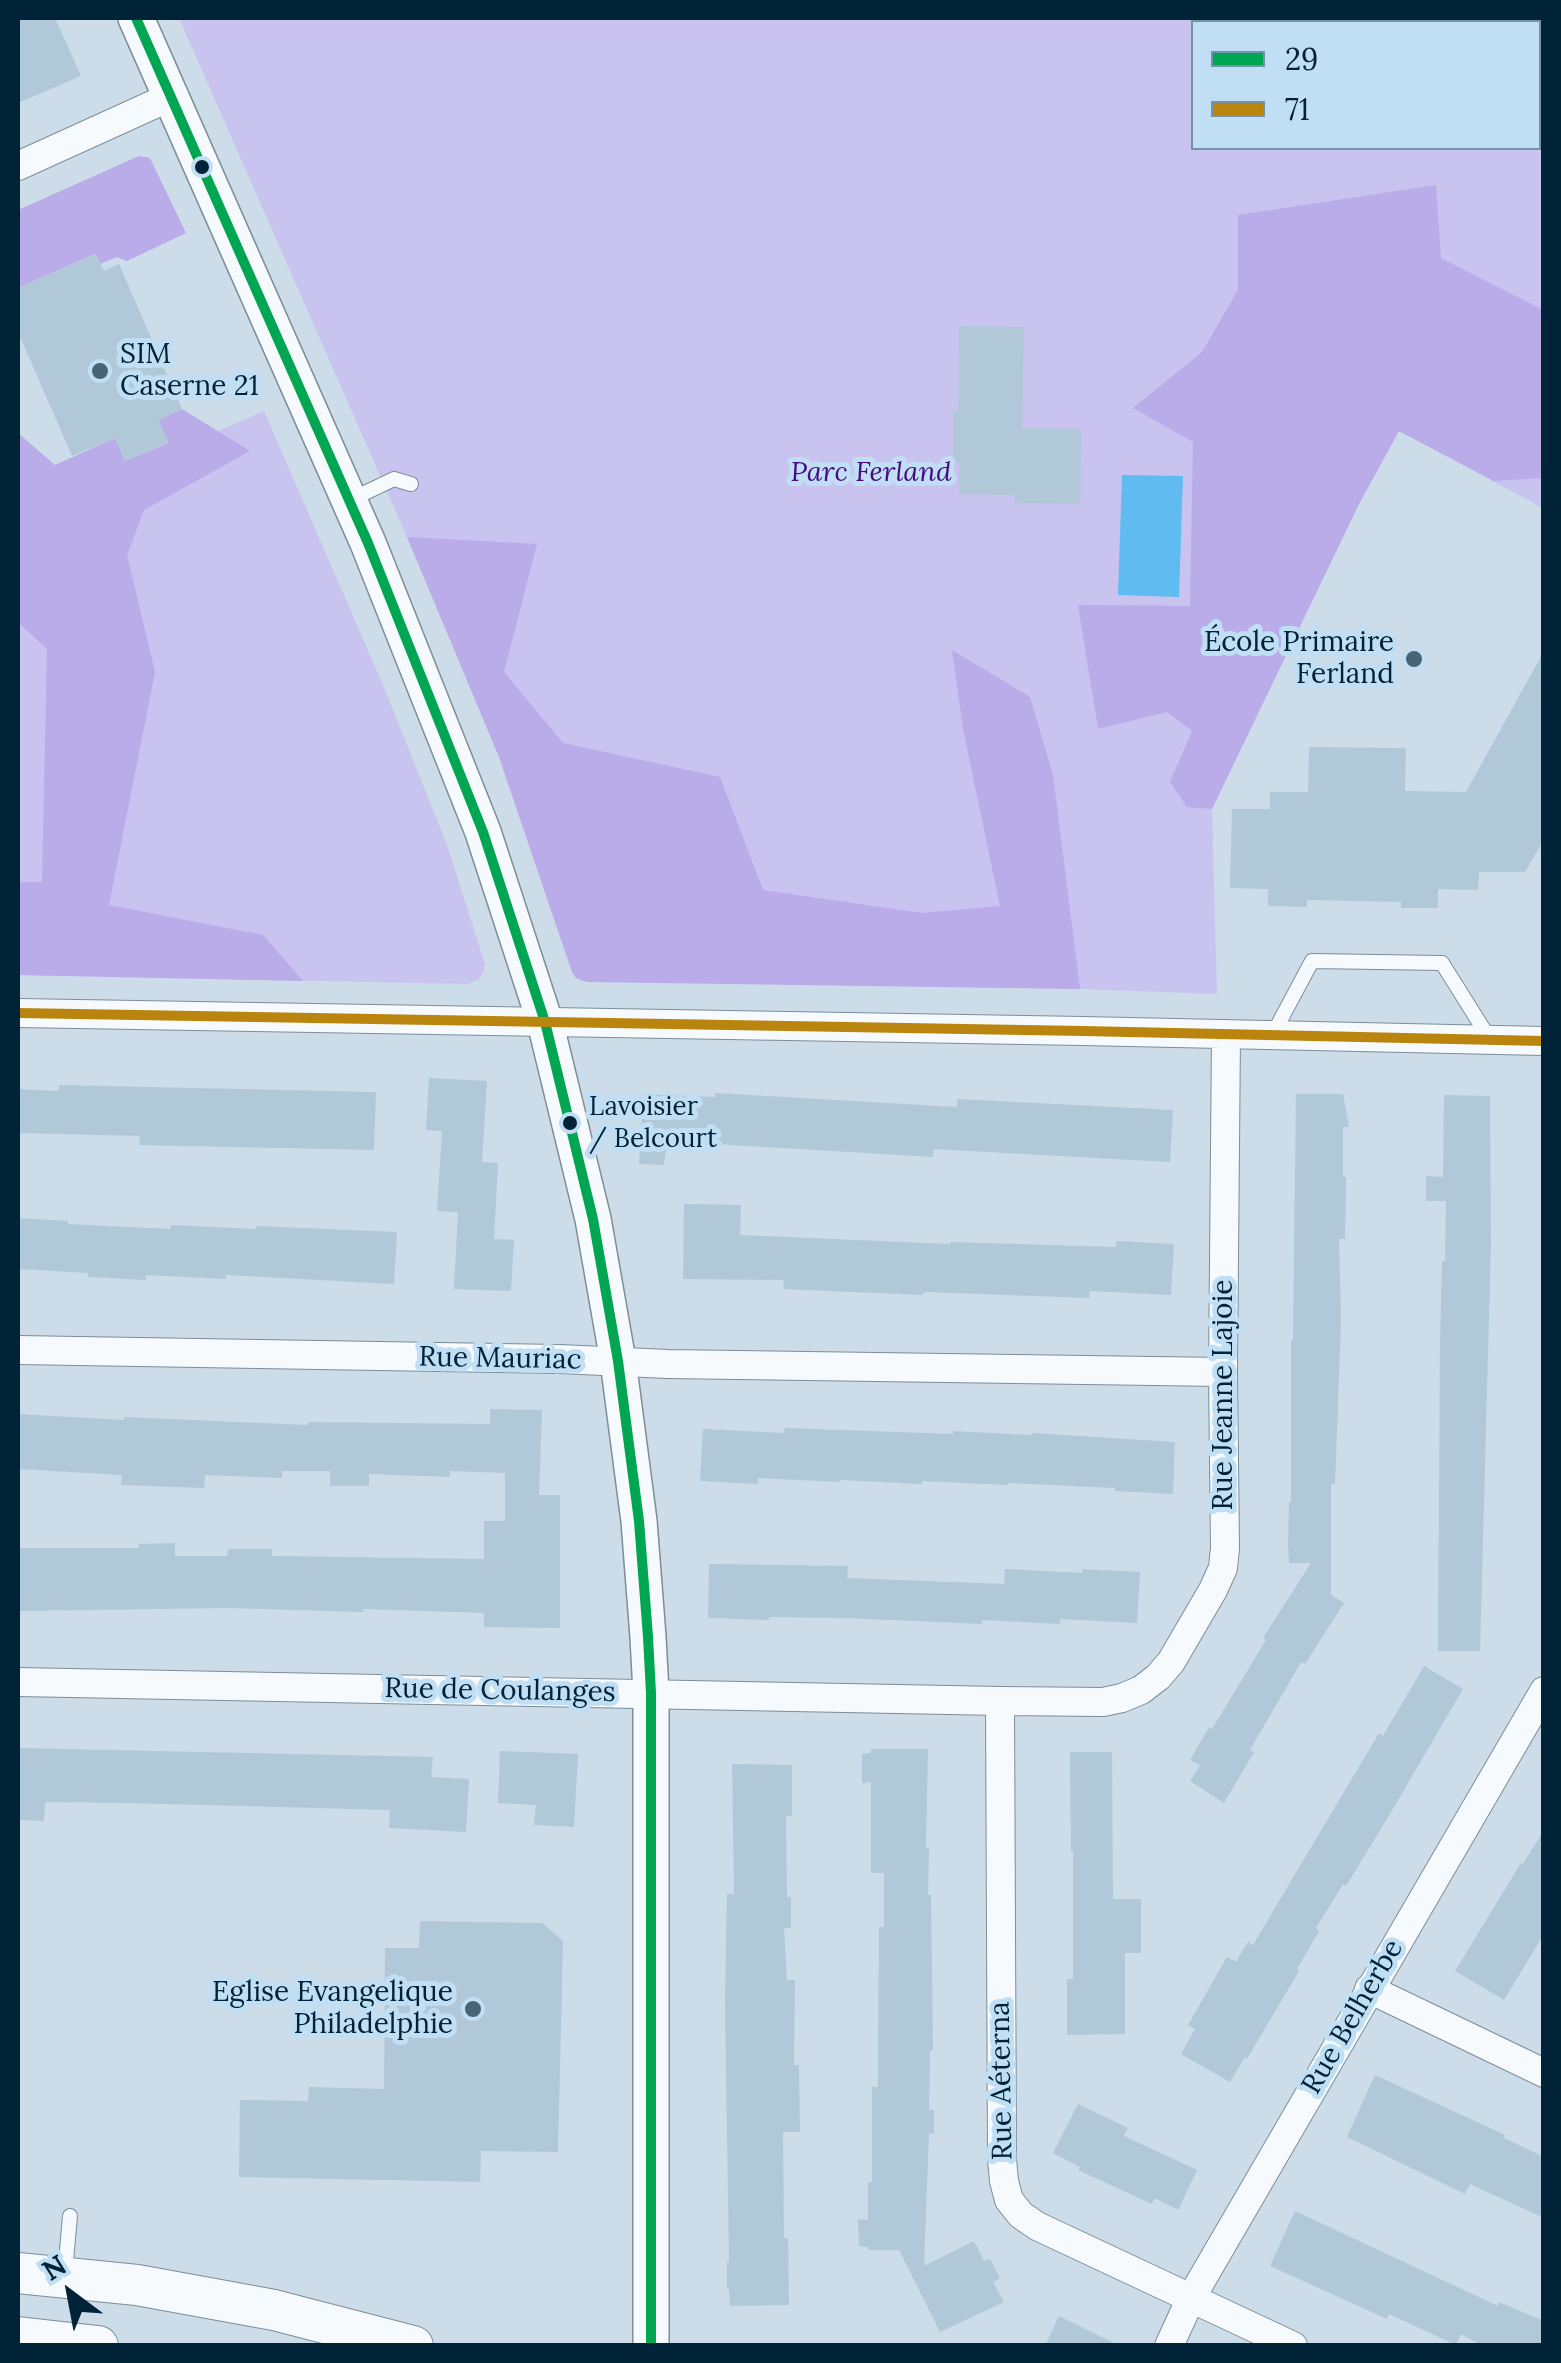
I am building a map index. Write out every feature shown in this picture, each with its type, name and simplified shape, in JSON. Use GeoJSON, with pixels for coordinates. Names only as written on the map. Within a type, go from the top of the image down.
{"type":"FeatureCollection","features":[{"type":"Feature","properties":{"kind":"main road"},"geometry":{"type":"LineString","coordinates":[[18,2273],[137,2285],[274,2310],[412,2346]]}},
{"type":"Feature","properties":{"kind":"main road"},"geometry":{"type":"LineString","coordinates":[[18,2338],[98,2346]]}},
{"type":"Feature","properties":{"kind":"street"},"geometry":{"type":"LineString","coordinates":[[136,18],[349,500],[483,832],[546,1022],[593,1220],[618,1361],[639,1521],[651,1693],[651,2346]]}},
{"type":"Feature","properties":{"kind":"street"},"geometry":{"type":"LineString","coordinates":[[18,166],[170,96]]}},
{"type":"Feature","properties":{"kind":"street"},"geometry":{"type":"LineString","coordinates":[[18,1013],[1544,1041]]}},
{"type":"Feature","properties":{"kind":"street","name":"Rue Jeanne Lajoie"},"geometry":{"type":"LineString","coordinates":[[1103,1702],[1141,1690],[1158,1678],[1171,1662],[1223,1568],[1226,1034]]}},
{"type":"Feature","properties":{"kind":"street","name":"Rue Mauriac"},"geometry":{"type":"LineString","coordinates":[[18,1350],[1223,1372]]}},
{"type":"Feature","properties":{"kind":"street","name":"Rue de Coulanges"},"geometry":{"type":"LineString","coordinates":[[18,1682],[1103,1702]]}},
{"type":"Feature","properties":{"kind":"street","name":"Rue Belherbe"},"geometry":{"type":"LineString","coordinates":[[1168,2346],[1191,2298],[1544,1691]]}},
{"type":"Feature","properties":{"kind":"street","name":"Rue Aéterna"},"geometry":{"type":"LineString","coordinates":[[1000,1701],[1002,2158],[1010,2200],[1036,2226],[1293,2346]]}},
{"type":"Feature","properties":{"kind":"street"},"geometry":{"type":"LineString","coordinates":[[1369,1989],[1544,2073]]}},
{"type":"Feature","properties":{"kind":"lane"},"geometry":{"type":"LineString","coordinates":[[349,500],[394,479],[411,484]]}},
{"type":"Feature","properties":{"kind":"lane"},"geometry":{"type":"LineString","coordinates":[[1273,1034],[1312,961],[1442,963],[1490,1039]]}},
{"type":"Feature","properties":{"kind":"lane"},"geometry":{"type":"LineString","coordinates":[[64,2278],[70,2216]]}},
{"type":"Feature","properties":{"kind":"green space","name":"Parc Ferland"},"geometry":{"type":"Polygon","coordinates":[[[179,18],[1543,18],[1543,508],[1399,431],[1359,504],[1212,809],[1217,994],[581,981],[572,972],[499,757],[179,18]]]}},
{"type":"Feature","properties":{"kind":"green space"},"geometry":{"type":"Polygon","coordinates":[[[264,411],[383,685],[447,845],[484,971],[479,979],[468,984],[18,975],[18,518],[264,411]]]}},
{"type":"Feature","properties":{"kind":"shaded area"},"geometry":{"type":"Polygon","coordinates":[[[139,156],[150,158],[186,233],[127,261],[117,257],[100,264],[95,254],[18,288],[18,210],[139,156]]]}},
{"type":"Feature","properties":{"kind":"shaded area"},"geometry":{"type":"Polygon","coordinates":[[[1436,185],[1441,258],[1543,310],[1543,478],[1494,481],[1399,431],[1359,504],[1212,809],[1187,807],[1170,782],[1192,731],[1167,712],[1098,729],[1078,605],[1190,606],[1193,442],[1133,408],[1202,352],[1238,290],[1238,215],[1436,185]]]}},
{"type":"Feature","properties":{"kind":"shaded area"},"geometry":{"type":"Polygon","coordinates":[[[182,409],[250,451],[144,510],[127,555],[155,672],[109,905],[263,935],[303,981],[18,975],[18,882],[42,882],[47,649],[18,622],[18,433],[55,465],[115,438],[125,461],[168,443],[158,420],[182,409]]]}},
{"type":"Feature","properties":{"kind":"shaded area"},"geometry":{"type":"Polygon","coordinates":[[[407,537],[537,544],[504,672],[563,743],[720,777],[763,890],[922,913],[1000,906],[963,729],[952,650],[1030,697],[1053,775],[1080,989],[587,982],[576,978],[499,757],[407,537]]]}},
{"type":"Feature","properties":{"kind":"water"},"geometry":{"type":"Polygon","coordinates":[[[1122,475],[1183,476],[1179,597],[1118,595],[1122,475]]]}},
{"type":"Feature","properties":{"kind":"building"},"geometry":{"type":"Polygon","coordinates":[[[18,18],[55,18],[81,76],[18,103],[18,18]]]}},
{"type":"Feature","properties":{"kind":"building","name":"SIM Caserne 21"},"geometry":{"type":"Polygon","coordinates":[[[96,254],[104,271],[119,264],[182,409],[158,420],[169,442],[125,461],[115,438],[72,456],[18,332],[18,288],[96,254]]]}},
{"type":"Feature","properties":{"kind":"building"},"geometry":{"type":"Polygon","coordinates":[[[959,326],[1024,327],[1022,428],[1081,429],[1080,504],[1015,503],[1015,495],[959,494],[959,462],[953,463],[953,412],[958,412],[959,326]]]}},
{"type":"Feature","properties":{"kind":"building"},"geometry":{"type":"Polygon","coordinates":[[[1544,651],[1544,839],[1525,872],[1479,872],[1478,890],[1438,889],[1438,908],[1401,908],[1401,902],[1307,900],[1307,907],[1268,906],[1268,889],[1230,888],[1232,809],[1270,809],[1270,792],[1308,792],[1309,747],[1406,748],[1405,791],[1466,792],[1544,651]]]}},
{"type":"Feature","properties":{"kind":"building"},"geometry":{"type":"Polygon","coordinates":[[[429,1078],[487,1081],[482,1162],[498,1163],[494,1239],[514,1240],[511,1291],[454,1289],[458,1212],[437,1211],[442,1131],[426,1130],[429,1078]]]}},
{"type":"Feature","properties":{"kind":"building"},"geometry":{"type":"Polygon","coordinates":[[[59,1085],[376,1092],[374,1150],[139,1145],[140,1136],[18,1133],[18,1089],[59,1091],[59,1085]]]}},
{"type":"Feature","properties":{"kind":"building"},"geometry":{"type":"Polygon","coordinates":[[[715,1093],[957,1107],[957,1099],[1173,1110],[1170,1162],[933,1149],[933,1157],[699,1143],[699,1149],[666,1148],[664,1165],[639,1164],[643,1094],[715,1097],[715,1093]]]}},
{"type":"Feature","properties":{"kind":"building"},"geometry":{"type":"Polygon","coordinates":[[[1296,1094],[1343,1094],[1349,1127],[1343,1127],[1345,1239],[1339,1239],[1341,1321],[1335,1484],[1331,1484],[1331,1595],[1344,1603],[1305,1664],[1301,1662],[1224,1803],[1190,1781],[1200,1765],[1190,1760],[1311,1563],[1289,1563],[1288,1544],[1296,1094]]]}},
{"type":"Feature","properties":{"kind":"building"},"geometry":{"type":"Polygon","coordinates":[[[1444,1095],[1490,1096],[1491,1242],[1480,1651],[1438,1651],[1440,1342],[1446,1201],[1426,1201],[1426,1176],[1443,1177],[1444,1095]]]}},
{"type":"Feature","properties":{"kind":"building"},"geometry":{"type":"Polygon","coordinates":[[[684,1204],[741,1205],[740,1235],[950,1244],[1174,1244],[1171,1295],[1090,1291],[1089,1298],[924,1292],[923,1295],[783,1289],[784,1280],[683,1279],[684,1204]]]}},
{"type":"Feature","properties":{"kind":"building"},"geometry":{"type":"Polygon","coordinates":[[[18,1218],[170,1229],[171,1225],[256,1226],[397,1232],[394,1284],[226,1275],[226,1279],[146,1275],[146,1280],[18,1269],[18,1218]]]}},
{"type":"Feature","properties":{"kind":"building"},"geometry":{"type":"Polygon","coordinates":[[[490,1409],[542,1410],[539,1495],[560,1495],[560,1628],[484,1627],[484,1613],[363,1609],[18,1611],[18,1548],[139,1548],[139,1544],[175,1543],[175,1556],[227,1556],[228,1549],[272,1549],[272,1556],[484,1559],[484,1521],[505,1521],[505,1473],[450,1471],[450,1477],[369,1474],[369,1486],[330,1486],[330,1471],[282,1471],[282,1478],[205,1475],[204,1488],[121,1485],[122,1475],[18,1469],[18,1414],[308,1425],[490,1424],[490,1409]]]}},
{"type":"Feature","properties":{"kind":"building"},"geometry":{"type":"Polygon","coordinates":[[[785,1428],[1032,1433],[1175,1442],[1173,1494],[1008,1483],[758,1478],[758,1484],[700,1481],[703,1429],[784,1433],[785,1428]]]}},
{"type":"Feature","properties":{"kind":"building"},"geometry":{"type":"Polygon","coordinates":[[[709,1564],[848,1566],[847,1578],[1004,1584],[1005,1569],[1140,1572],[1137,1623],[1060,1619],[1060,1624],[982,1620],[982,1624],[846,1618],[708,1618],[709,1564]]]}},
{"type":"Feature","properties":{"kind":"building"},"geometry":{"type":"Polygon","coordinates":[[[1424,1666],[1463,1689],[1346,1886],[1343,1884],[1316,1928],[1319,1931],[1299,1971],[1230,2082],[1181,2054],[1195,2029],[1188,2025],[1227,1957],[1236,1962],[1248,1942],[1253,1945],[1379,1733],[1383,1736],[1424,1666]]]}},
{"type":"Feature","properties":{"kind":"building"},"geometry":{"type":"Polygon","coordinates":[[[18,1748],[433,1757],[431,1777],[469,1779],[466,1832],[389,1828],[390,1810],[129,1803],[45,1802],[44,1821],[18,1820],[18,1748]]]}},
{"type":"Feature","properties":{"kind":"building"},"geometry":{"type":"Polygon","coordinates":[[[871,1749],[928,1749],[926,1848],[931,1895],[933,2051],[929,2110],[934,2110],[934,2133],[929,2134],[924,2266],[974,2241],[984,2261],[990,2259],[1000,2278],[993,2282],[1004,2302],[940,2332],[899,2250],[868,2250],[859,2246],[858,2219],[868,2220],[868,2182],[872,2182],[872,2087],[878,2087],[879,1927],[884,1927],[884,1873],[871,1873],[871,1782],[862,1783],[862,1754],[871,1753],[871,1749]]]}},
{"type":"Feature","properties":{"kind":"building"},"geometry":{"type":"Polygon","coordinates":[[[500,1751],[578,1754],[574,1827],[534,1825],[536,1805],[498,1803],[500,1751]]]}},
{"type":"Feature","properties":{"kind":"building"},"geometry":{"type":"Polygon","coordinates":[[[1070,1752],[1112,1752],[1113,1899],[1141,1899],[1141,1953],[1125,1953],[1125,2034],[1067,2035],[1067,1979],[1073,1979],[1070,1752]]]}},
{"type":"Feature","properties":{"kind":"building"},"geometry":{"type":"Polygon","coordinates":[[[732,1764],[792,1765],[792,1816],[786,1816],[791,1928],[784,1928],[787,1980],[795,1980],[794,2065],[799,2065],[800,2132],[783,2132],[789,2305],[730,2306],[727,2289],[725,2003],[727,1894],[734,1894],[732,1764]]]}},
{"type":"Feature","properties":{"kind":"building"},"geometry":{"type":"Polygon","coordinates":[[[1544,1830],[1544,1934],[1504,2000],[1455,1971],[1544,1830]]]}},
{"type":"Feature","properties":{"kind":"building","name":"Eglise Evangelique Philadelphie"},"geometry":{"type":"Polygon","coordinates":[[[420,1921],[542,1923],[563,1941],[558,2152],[481,2151],[480,2182],[239,2177],[240,2100],[308,2101],[309,2087],[384,2089],[385,1948],[419,1948],[420,1921]]]}},
{"type":"Feature","properties":{"kind":"building"},"geometry":{"type":"Polygon","coordinates":[[[1375,2075],[1544,2157],[1544,2218],[1470,2184],[1465,2194],[1347,2137],[1375,2075]]]}},
{"type":"Feature","properties":{"kind":"building"},"geometry":{"type":"Polygon","coordinates":[[[1078,2104],[1128,2128],[1124,2136],[1197,2170],[1178,2210],[1155,2198],[1152,2204],[1078,2170],[1080,2167],[1053,2153],[1078,2104]]]}},
{"type":"Feature","properties":{"kind":"building"},"geometry":{"type":"Polygon","coordinates":[[[1295,2211],[1498,2306],[1499,2302],[1544,2321],[1544,2346],[1483,2346],[1461,2334],[1456,2345],[1389,2314],[1387,2319],[1270,2266],[1295,2211]]]}},
{"type":"Feature","properties":{"kind":"building"},"geometry":{"type":"Polygon","coordinates":[[[1059,2316],[1120,2346],[1045,2346],[1059,2316]]]}},
{"type":"Feature","properties":{"kind":"transit line","name":"29"},"geometry":{"type":"LineString","coordinates":[[136,18],[368,543],[483,832],[545,1022],[593,1219],[618,1361],[639,1521],[651,1693],[651,2346]]}},
{"type":"Feature","properties":{"kind":"transit line","name":"71"},"geometry":{"type":"LineString","coordinates":[[18,1013],[1544,1041]]}},
{"type":"Feature","properties":{"kind":"place","name":"SIM Caserne 21"},"geometry":{"type":"Point","coordinates":[100,371]}},
{"type":"Feature","properties":{"kind":"place","name":"École Primaire Ferland"},"geometry":{"type":"Point","coordinates":[1414,659]}},
{"type":"Feature","properties":{"kind":"place","name":"Lavoisier / Belcourt"},"geometry":{"type":"Point","coordinates":[570,1123]}},
{"type":"Feature","properties":{"kind":"place","name":"Eglise Evangelique Philadelphie"},"geometry":{"type":"Point","coordinates":[473,2009]}}]}
